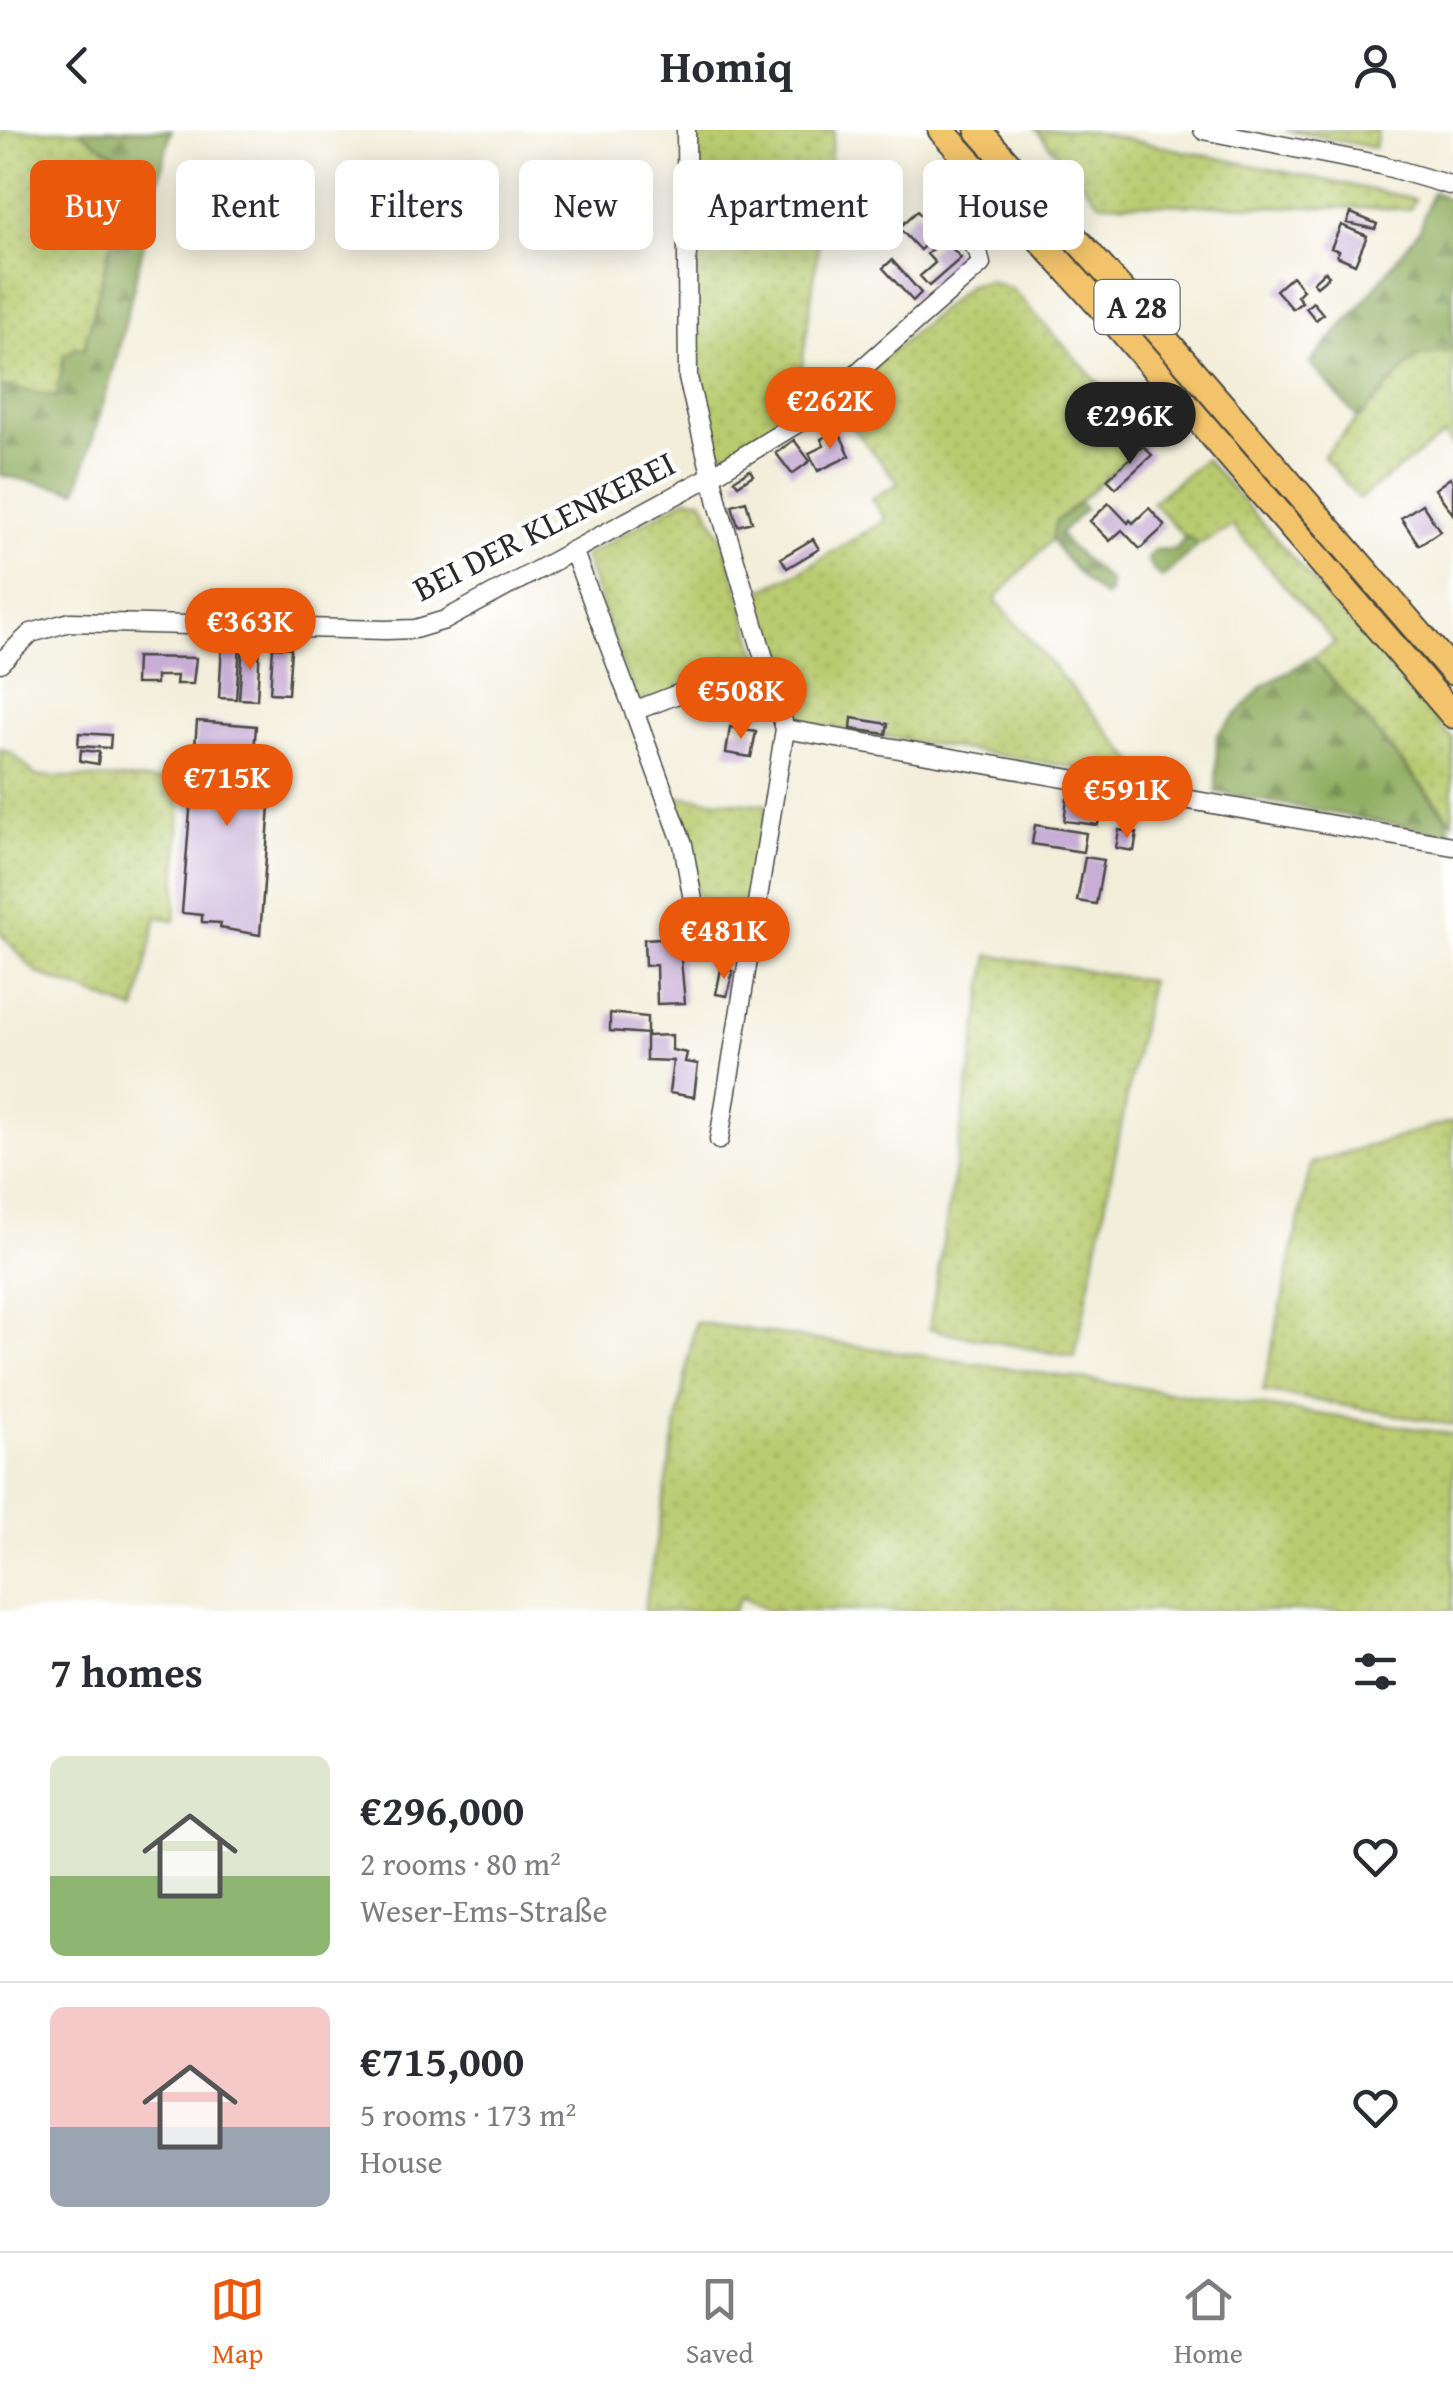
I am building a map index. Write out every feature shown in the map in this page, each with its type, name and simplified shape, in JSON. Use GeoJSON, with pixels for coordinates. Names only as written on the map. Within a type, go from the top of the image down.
{"type":"FeatureCollection","features":[{"type":"Feature","properties":{"kind":"highway","name":"A 28"},"geometry":{"type":"LineString","coordinates":[[941,130],[1453,715]]}},
{"type":"Feature","properties":{"kind":"highway","name":"A 28"},"geometry":{"type":"LineString","coordinates":[[978,130],[1453,672]]}},
{"type":"Feature","properties":{"kind":"street","name":"BEI DER KLENKEREI"},"geometry":{"type":"LineString","coordinates":[[686,130],[688,378],[711,476],[785,729],[720,1140]]}},
{"type":"Feature","properties":{"kind":"street"},"geometry":{"type":"LineString","coordinates":[[1203,130],[1381,165],[1453,186]]}},
{"type":"Feature","properties":{"kind":"street","name":"BEI DER KLENKEREI"},"geometry":{"type":"LineString","coordinates":[[0,663],[32,633],[70,622],[416,628],[445,620],[711,476],[806,418],[974,271],[980,264],[977,250]]}},
{"type":"Feature","properties":{"kind":"street"},"geometry":{"type":"LineString","coordinates":[[573,550],[683,844],[694,906]]}},
{"type":"Feature","properties":{"kind":"street"},"geometry":{"type":"LineString","coordinates":[[634,711],[692,689]]}},
{"type":"Feature","properties":{"kind":"street"},"geometry":{"type":"LineString","coordinates":[[785,729],[1453,846]]}},
{"type":"Feature","properties":{"kind":"green space"},"geometry":{"type":"Polygon","coordinates":[[[0,130],[78,130],[122,160],[30,160],[30,250],[109,250],[84,349],[77,348],[57,397],[0,386],[0,130]]]}},
{"type":"Feature","properties":{"kind":"green space"},"geometry":{"type":"Polygon","coordinates":[[[78,130],[171,130],[156,193],[156,160],[122,160],[78,130]]]}},
{"type":"Feature","properties":{"kind":"green space"},"geometry":{"type":"Polygon","coordinates":[[[693,130],[834,130],[830,160],[693,160],[693,130]]]}},
{"type":"Feature","properties":{"kind":"green space"},"geometry":{"type":"Polygon","coordinates":[[[1036,130],[1083,130],[1415,199],[1410,209],[1100,203],[1084,185],[1084,160],[1062,160],[1036,130]]]}},
{"type":"Feature","properties":{"kind":"green space"},"geometry":{"type":"Polygon","coordinates":[[[1286,130],[1378,130],[1375,148],[1286,130]]]}},
{"type":"Feature","properties":{"kind":"green space"},"geometry":{"type":"Polygon","coordinates":[[[1433,191],[1453,202],[1453,350],[1416,357],[1358,419],[1310,363],[1420,229],[1433,191]]]}},
{"type":"Feature","properties":{"kind":"green space"},"geometry":{"type":"Polygon","coordinates":[[[109,250],[142,250],[116,361],[77,491],[0,475],[0,386],[57,397],[64,355],[84,349],[109,250]]]}},
{"type":"Feature","properties":{"kind":"green space"},"geometry":{"type":"Polygon","coordinates":[[[694,250],[818,250],[795,419],[728,454],[714,446],[695,388],[694,250]]]}},
{"type":"Feature","properties":{"kind":"green space"},"geometry":{"type":"Polygon","coordinates":[[[988,281],[1011,288],[1150,439],[1057,521],[1051,540],[995,599],[1150,780],[791,721],[751,595],[795,574],[886,520],[871,499],[899,483],[832,403],[969,285],[988,281]]]}},
{"type":"Feature","properties":{"kind":"green space"},"geometry":{"type":"Polygon","coordinates":[[[1453,350],[1453,447],[1444,435],[1359,499],[1323,456],[1416,357],[1453,350]]]}},
{"type":"Feature","properties":{"kind":"green space"},"geometry":{"type":"Polygon","coordinates":[[[1205,459],[1453,739],[1453,822],[1313,657],[1335,643],[1232,526],[1198,545],[1185,537],[1152,502],[1205,459]]]}},
{"type":"Feature","properties":{"kind":"green space"},"geometry":{"type":"Polygon","coordinates":[[[687,498],[702,499],[724,541],[759,661],[693,692],[636,703],[584,556],[687,498]]]}},
{"type":"Feature","properties":{"kind":"green space"},"geometry":{"type":"Polygon","coordinates":[[[1079,503],[1085,509],[1060,534],[1110,582],[1109,593],[1104,596],[1076,571],[1051,540],[1056,521],[1079,503]]]}},
{"type":"Feature","properties":{"kind":"green space"},"geometry":{"type":"Polygon","coordinates":[[[1185,537],[1198,545],[1162,578],[1147,558],[1154,550],[1176,549],[1185,537]]]}},
{"type":"Feature","properties":{"kind":"green space"},"geometry":{"type":"Polygon","coordinates":[[[1313,657],[1447,818],[1452,835],[1216,792],[1217,735],[1263,686],[1313,657]]]}},
{"type":"Feature","properties":{"kind":"green space"},"geometry":{"type":"Polygon","coordinates":[[[0,749],[12,753],[36,776],[181,781],[175,921],[157,916],[136,1011],[37,973],[0,933],[0,749]]]}},
{"type":"Feature","properties":{"kind":"green space"},"geometry":{"type":"Polygon","coordinates":[[[671,796],[767,805],[750,904],[704,901],[697,894],[671,796]]]}},
{"type":"Feature","properties":{"kind":"green space"},"geometry":{"type":"Polygon","coordinates":[[[989,955],[1150,981],[1075,1357],[929,1329],[989,955]]]}},
{"type":"Feature","properties":{"kind":"green space"},"geometry":{"type":"Polygon","coordinates":[[[1453,1121],[1453,1425],[1263,1391],[1311,1163],[1453,1121]]]}},
{"type":"Feature","properties":{"kind":"green space"},"geometry":{"type":"Polygon","coordinates":[[[695,1322],[1453,1434],[1453,1611],[1033,1611],[1007,1606],[1002,1611],[769,1611],[741,1597],[733,1611],[644,1611],[695,1322]]]}},
{"type":"Feature","properties":{"kind":"building"},"geometry":{"type":"Polygon","coordinates":[[[917,211],[923,217],[920,250],[903,232],[903,224],[917,211]]]}},
{"type":"Feature","properties":{"kind":"building"},"geometry":{"type":"Polygon","coordinates":[[[1351,213],[1377,224],[1375,229],[1347,223],[1351,213]]]}},
{"type":"Feature","properties":{"kind":"building"},"geometry":{"type":"Polygon","coordinates":[[[1341,225],[1367,236],[1355,264],[1337,256],[1339,251],[1331,248],[1341,225]]]}},
{"type":"Feature","properties":{"kind":"building"},"geometry":{"type":"Polygon","coordinates":[[[931,250],[953,250],[961,258],[929,286],[920,276],[935,263],[927,254],[931,250]]]}},
{"type":"Feature","properties":{"kind":"building"},"geometry":{"type":"Polygon","coordinates":[[[892,260],[921,293],[913,301],[883,268],[892,260]]]}},
{"type":"Feature","properties":{"kind":"building"},"geometry":{"type":"Polygon","coordinates":[[[1325,271],[1329,276],[1317,286],[1313,282],[1325,271]]]}},
{"type":"Feature","properties":{"kind":"building"},"geometry":{"type":"Polygon","coordinates":[[[1292,276],[1303,290],[1297,296],[1302,302],[1293,309],[1276,290],[1292,276]]]}},
{"type":"Feature","properties":{"kind":"building"},"geometry":{"type":"Polygon","coordinates":[[[1313,302],[1323,314],[1316,320],[1306,308],[1313,302]]]}},
{"type":"Feature","properties":{"kind":"building"},"geometry":{"type":"Polygon","coordinates":[[[838,430],[850,456],[818,471],[809,453],[824,446],[821,439],[838,430]]]}},
{"type":"Feature","properties":{"kind":"building"},"geometry":{"type":"Polygon","coordinates":[[[794,440],[810,461],[792,474],[776,453],[794,440]]]}},
{"type":"Feature","properties":{"kind":"building"},"geometry":{"type":"Polygon","coordinates":[[[1143,446],[1152,455],[1116,488],[1107,479],[1143,446]]]}},
{"type":"Feature","properties":{"kind":"building"},"geometry":{"type":"Polygon","coordinates":[[[750,470],[753,475],[738,485],[734,480],[750,470]]]}},
{"type":"Feature","properties":{"kind":"building"},"geometry":{"type":"Polygon","coordinates":[[[1450,478],[1453,482],[1453,514],[1435,489],[1450,478]]]}},
{"type":"Feature","properties":{"kind":"building"},"geometry":{"type":"Polygon","coordinates":[[[746,501],[752,522],[738,526],[732,505],[746,501]]]}},
{"type":"Feature","properties":{"kind":"building"},"geometry":{"type":"Polygon","coordinates":[[[1109,503],[1128,523],[1149,508],[1165,526],[1140,549],[1122,530],[1110,541],[1090,521],[1109,503]]]}},
{"type":"Feature","properties":{"kind":"building"},"geometry":{"type":"Polygon","coordinates":[[[1422,504],[1440,531],[1419,545],[1401,518],[1422,504]]]}},
{"type":"Feature","properties":{"kind":"building"},"geometry":{"type":"Polygon","coordinates":[[[813,539],[819,549],[787,568],[781,558],[813,539]]]}},
{"type":"Feature","properties":{"kind":"building"},"geometry":{"type":"Polygon","coordinates":[[[222,644],[240,645],[236,699],[219,698],[222,644]]]}},
{"type":"Feature","properties":{"kind":"building"},"geometry":{"type":"Polygon","coordinates":[[[243,645],[260,646],[257,700],[239,699],[243,645]]]}},
{"type":"Feature","properties":{"kind":"building"},"geometry":{"type":"Polygon","coordinates":[[[273,647],[291,648],[288,694],[270,693],[273,647]]]}},
{"type":"Feature","properties":{"kind":"building"},"geometry":{"type":"Polygon","coordinates":[[[136,657],[196,658],[193,684],[176,684],[177,676],[156,676],[156,684],[135,684],[136,657]]]}},
{"type":"Feature","properties":{"kind":"building"},"geometry":{"type":"Polygon","coordinates":[[[852,718],[888,724],[886,734],[851,729],[852,718]]]}},
{"type":"Feature","properties":{"kind":"building"},"geometry":{"type":"Polygon","coordinates":[[[197,721],[256,726],[253,765],[273,767],[260,935],[220,928],[221,923],[202,922],[202,915],[182,913],[197,721]]]}},
{"type":"Feature","properties":{"kind":"building"},"geometry":{"type":"Polygon","coordinates":[[[730,727],[756,732],[751,757],[726,753],[730,727]]]}},
{"type":"Feature","properties":{"kind":"building"},"geometry":{"type":"Polygon","coordinates":[[[79,733],[111,735],[110,748],[78,746],[79,733]]]}},
{"type":"Feature","properties":{"kind":"building"},"geometry":{"type":"Polygon","coordinates":[[[81,750],[99,752],[98,764],[80,761],[81,750]]]}},
{"type":"Feature","properties":{"kind":"building"},"geometry":{"type":"Polygon","coordinates":[[[1067,799],[1101,804],[1098,825],[1064,821],[1067,799]]]}},
{"type":"Feature","properties":{"kind":"building"},"geometry":{"type":"Polygon","coordinates":[[[1035,825],[1086,833],[1083,852],[1032,844],[1035,825]]]}},
{"type":"Feature","properties":{"kind":"building"},"geometry":{"type":"Polygon","coordinates":[[[1119,830],[1137,833],[1134,851],[1116,848],[1119,830]]]}},
{"type":"Feature","properties":{"kind":"building"},"geometry":{"type":"Polygon","coordinates":[[[1085,857],[1104,860],[1096,904],[1077,901],[1085,857]]]}},
{"type":"Feature","properties":{"kind":"building"},"geometry":{"type":"Polygon","coordinates":[[[679,937],[685,1003],[657,1004],[656,965],[645,966],[644,939],[679,937]]]}},
{"type":"Feature","properties":{"kind":"building"},"geometry":{"type":"Polygon","coordinates":[[[721,969],[733,971],[727,996],[716,994],[721,969]]]}},
{"type":"Feature","properties":{"kind":"building"},"geometry":{"type":"Polygon","coordinates":[[[610,1013],[647,1017],[647,1034],[610,1031],[610,1013]]]}},
{"type":"Feature","properties":{"kind":"building"},"geometry":{"type":"Polygon","coordinates":[[[672,1035],[672,1050],[687,1053],[685,1062],[698,1064],[694,1097],[669,1093],[673,1061],[646,1060],[646,1036],[672,1035]]]}}]}
